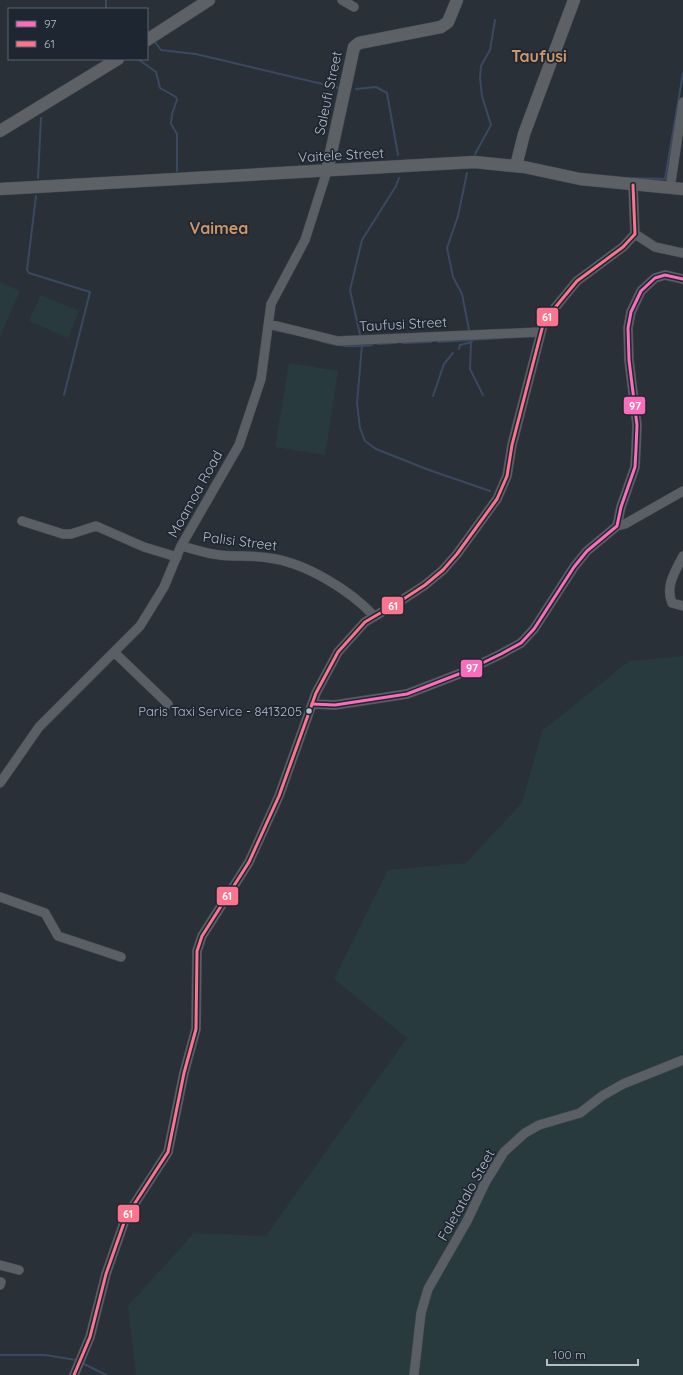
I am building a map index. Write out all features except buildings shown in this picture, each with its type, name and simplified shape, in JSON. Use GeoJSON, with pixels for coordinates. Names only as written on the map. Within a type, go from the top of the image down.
{"type":"FeatureCollection","features":[{"type":"Feature","properties":{"kind":"main road"},"geometry":{"type":"LineString","coordinates":[[148,39],[209,0]]}},
{"type":"Feature","properties":{"kind":"main road","name":"Saleufi Street"},"geometry":{"type":"LineString","coordinates":[[327,171],[354,47],[359,42],[441,27],[448,22],[457,0]]}},
{"type":"Feature","properties":{"kind":"main road"},"geometry":{"type":"LineString","coordinates":[[516,166],[524,134],[574,0]]}},
{"type":"Feature","properties":{"kind":"main road"},"geometry":{"type":"LineString","coordinates":[[0,131],[116,60]]}},
{"type":"Feature","properties":{"kind":"main road"},"geometry":{"type":"LineString","coordinates":[[458,163],[503,158],[513,151],[524,134]]}},
{"type":"Feature","properties":{"kind":"main road"},"geometry":{"type":"LineString","coordinates":[[524,134],[524,154],[526,159],[543,170]]}},
{"type":"Feature","properties":{"kind":"main road","name":"Vaitele Street"},"geometry":{"type":"LineString","coordinates":[[0,189],[458,163],[486,163],[516,166],[543,170],[580,179],[683,189]]}},
{"type":"Feature","properties":{"kind":"street"},"geometry":{"type":"LineString","coordinates":[[342,0],[354,7]]}},
{"type":"Feature","properties":{"kind":"street"},"geometry":{"type":"LineString","coordinates":[[670,188],[683,102]]}},
{"type":"Feature","properties":{"kind":"street","name":"Moamoa Road"},"geometry":{"type":"LineString","coordinates":[[0,783],[38,727],[140,626],[164,587],[181,546],[239,445],[261,379],[271,304],[305,240],[327,171]]}},
{"type":"Feature","properties":{"kind":"street"},"geometry":{"type":"LineString","coordinates":[[74,1375],[90,1337],[106,1274],[126,1217],[168,1152],[184,1072],[196,1029],[197,951],[202,936],[249,862],[279,796],[312,704],[338,652],[365,622],[425,585],[443,570],[457,554],[497,499],[507,476],[512,445],[540,332],[547,317],[577,281],[623,247],[635,234],[633,185]]}},
{"type":"Feature","properties":{"kind":"street"},"geometry":{"type":"LineString","coordinates":[[635,234],[655,247],[683,253]]}},
{"type":"Feature","properties":{"kind":"street"},"geometry":{"type":"LineString","coordinates":[[617,526],[621,507],[635,467],[637,425],[629,360],[628,328],[631,312],[640,291],[655,278],[665,275],[683,279]]}},
{"type":"Feature","properties":{"kind":"street","name":"Taufusi Street"},"geometry":{"type":"LineString","coordinates":[[269,324],[338,341],[540,332]]}},
{"type":"Feature","properties":{"kind":"street"},"geometry":{"type":"LineString","coordinates":[[312,704],[335,705],[407,694],[464,672],[521,643],[534,629],[574,567],[587,551],[617,526],[625,524],[683,491]]}},
{"type":"Feature","properties":{"kind":"street"},"geometry":{"type":"LineString","coordinates":[[22,521],[62,534],[71,534],[96,526],[144,547],[177,557]]}},
{"type":"Feature","properties":{"kind":"street","name":"Palisi Street"},"geometry":{"type":"LineString","coordinates":[[181,546],[220,555],[270,558],[291,563],[326,580],[364,605],[374,616]]}},
{"type":"Feature","properties":{"kind":"street"},"geometry":{"type":"LineString","coordinates":[[683,556],[668,585],[672,603],[683,606]]}},
{"type":"Feature","properties":{"kind":"street"},"geometry":{"type":"LineString","coordinates":[[115,652],[168,704]]}},
{"type":"Feature","properties":{"kind":"street"},"geometry":{"type":"LineString","coordinates":[[0,897],[45,913],[58,936],[121,957]]}},
{"type":"Feature","properties":{"kind":"street","name":"Faletatalo Steet"},"geometry":{"type":"LineString","coordinates":[[414,1375],[421,1313],[428,1289],[467,1221],[485,1183],[504,1152],[525,1133],[540,1125],[580,1113],[602,1096],[623,1084],[683,1060]]}},
{"type":"Feature","properties":{"kind":"street"},"geometry":{"type":"LineString","coordinates":[[0,1265],[19,1270]]}},
{"type":"Feature","properties":{"kind":"shaded area"},"geometry":{"type":"Polygon","coordinates":[[[0,282],[20,291],[0,336],[0,282]]]}},
{"type":"Feature","properties":{"kind":"shaded area"},"geometry":{"type":"Polygon","coordinates":[[[41,295],[79,311],[68,338],[29,321],[41,295]]]}},
{"type":"Feature","properties":{"kind":"shaded area"},"geometry":{"type":"Polygon","coordinates":[[[289,363],[338,371],[325,455],[275,447],[289,363]]]}},
{"type":"Feature","properties":{"kind":"shaded area"},"geometry":{"type":"Polygon","coordinates":[[[683,656],[683,1375],[136,1375],[128,1306],[194,1233],[266,1236],[407,1038],[334,979],[388,870],[466,863],[522,803],[542,731],[629,661],[683,656]]]}},
{"type":"Feature","properties":{"kind":"waterway"},"geometry":{"type":"LineString","coordinates":[[106,0],[106,8]]}},
{"type":"Feature","properties":{"kind":"waterway"},"geometry":{"type":"LineString","coordinates":[[475,154],[491,125],[482,96],[480,78],[481,66],[490,50],[495,20]]}},
{"type":"Feature","properties":{"kind":"waterway"},"geometry":{"type":"LineString","coordinates":[[155,42],[161,50],[196,54],[339,88]]}},
{"type":"Feature","properties":{"kind":"waterway"},"geometry":{"type":"LineString","coordinates":[[139,60],[156,72],[160,88],[176,97],[177,100],[172,114],[171,124],[177,134],[177,171]]}},
{"type":"Feature","properties":{"kind":"waterway"},"geometry":{"type":"LineString","coordinates":[[632,181],[632,178],[665,179],[683,73]]}},
{"type":"Feature","properties":{"kind":"waterway"},"geometry":{"type":"LineString","coordinates":[[356,89],[376,87],[387,93],[398,155]]}},
{"type":"Feature","properties":{"kind":"waterway"},"geometry":{"type":"LineString","coordinates":[[38,178],[41,118]]}},
{"type":"Feature","properties":{"kind":"waterway"},"geometry":{"type":"LineString","coordinates":[[467,173],[458,216],[447,248],[453,277],[462,294],[469,330]]}},
{"type":"Feature","properties":{"kind":"waterway"},"geometry":{"type":"LineString","coordinates":[[360,335],[350,290],[362,240],[396,186],[399,178]]}},
{"type":"Feature","properties":{"kind":"waterway"},"geometry":{"type":"LineString","coordinates":[[36,196],[27,270],[29,273],[90,292],[64,395]]}},
{"type":"Feature","properties":{"kind":"waterway"},"geometry":{"type":"LineString","coordinates":[[274,330],[288,333]]}},
{"type":"Feature","properties":{"kind":"waterway"},"geometry":{"type":"LineString","coordinates":[[438,342],[502,338]]}},
{"type":"Feature","properties":{"kind":"waterway"},"geometry":{"type":"LineString","coordinates":[[471,340],[470,369],[483,395]]}},
{"type":"Feature","properties":{"kind":"waterway"},"geometry":{"type":"LineString","coordinates":[[320,341],[346,346],[372,345]]}},
{"type":"Feature","properties":{"kind":"waterway"},"geometry":{"type":"LineString","coordinates":[[403,343],[431,342]]}},
{"type":"Feature","properties":{"kind":"waterway"},"geometry":{"type":"LineString","coordinates":[[459,349],[460,345],[472,342]]}},
{"type":"Feature","properties":{"kind":"waterway"},"geometry":{"type":"LineString","coordinates":[[378,344],[396,343]]}},
{"type":"Feature","properties":{"kind":"waterway"},"geometry":{"type":"LineString","coordinates":[[362,345],[357,403],[360,428],[365,441],[376,449],[429,470],[490,491]]}},
{"type":"Feature","properties":{"kind":"waterway"},"geometry":{"type":"LineString","coordinates":[[433,396],[444,364],[453,353]]}},
{"type":"Feature","properties":{"kind":"waterway"},"geometry":{"type":"LineString","coordinates":[[0,1355],[45,1355],[76,1360]]}},
{"type":"Feature","properties":{"kind":"waterway"},"geometry":{"type":"LineString","coordinates":[[84,1364],[106,1375]]}},
{"type":"Feature","properties":{"kind":"transit line","name":"61"},"geometry":{"type":"LineString","coordinates":[[74,1375],[90,1337],[106,1274],[126,1217],[168,1152],[184,1073],[196,1029],[197,951],[202,936],[249,862],[279,796],[316,693],[338,652],[365,622],[425,585],[443,570],[457,554],[497,499],[507,476],[512,445],[544,321],[577,281],[623,247],[635,234],[633,185]]}},
{"type":"Feature","properties":{"kind":"transit line","name":"97"},"geometry":{"type":"LineString","coordinates":[[312,704],[335,705],[407,694],[464,672],[501,654],[521,643],[534,629],[574,567],[587,551],[617,526],[621,507],[635,467],[637,425],[629,360],[628,328],[631,312],[641,291],[655,278],[665,275],[683,279]]}},
{"type":"Feature","properties":{"kind":"place","name":"Paris Taxi Service - 8413205"},"geometry":{"type":"Point","coordinates":[309,711]}},
{"type":"Feature","properties":{"kind":"district","name":"Taufusi"},"geometry":{"type":"Point","coordinates":[539,56]}},
{"type":"Feature","properties":{"kind":"district","name":"Vaimea"},"geometry":{"type":"Point","coordinates":[219,228]}}]}
